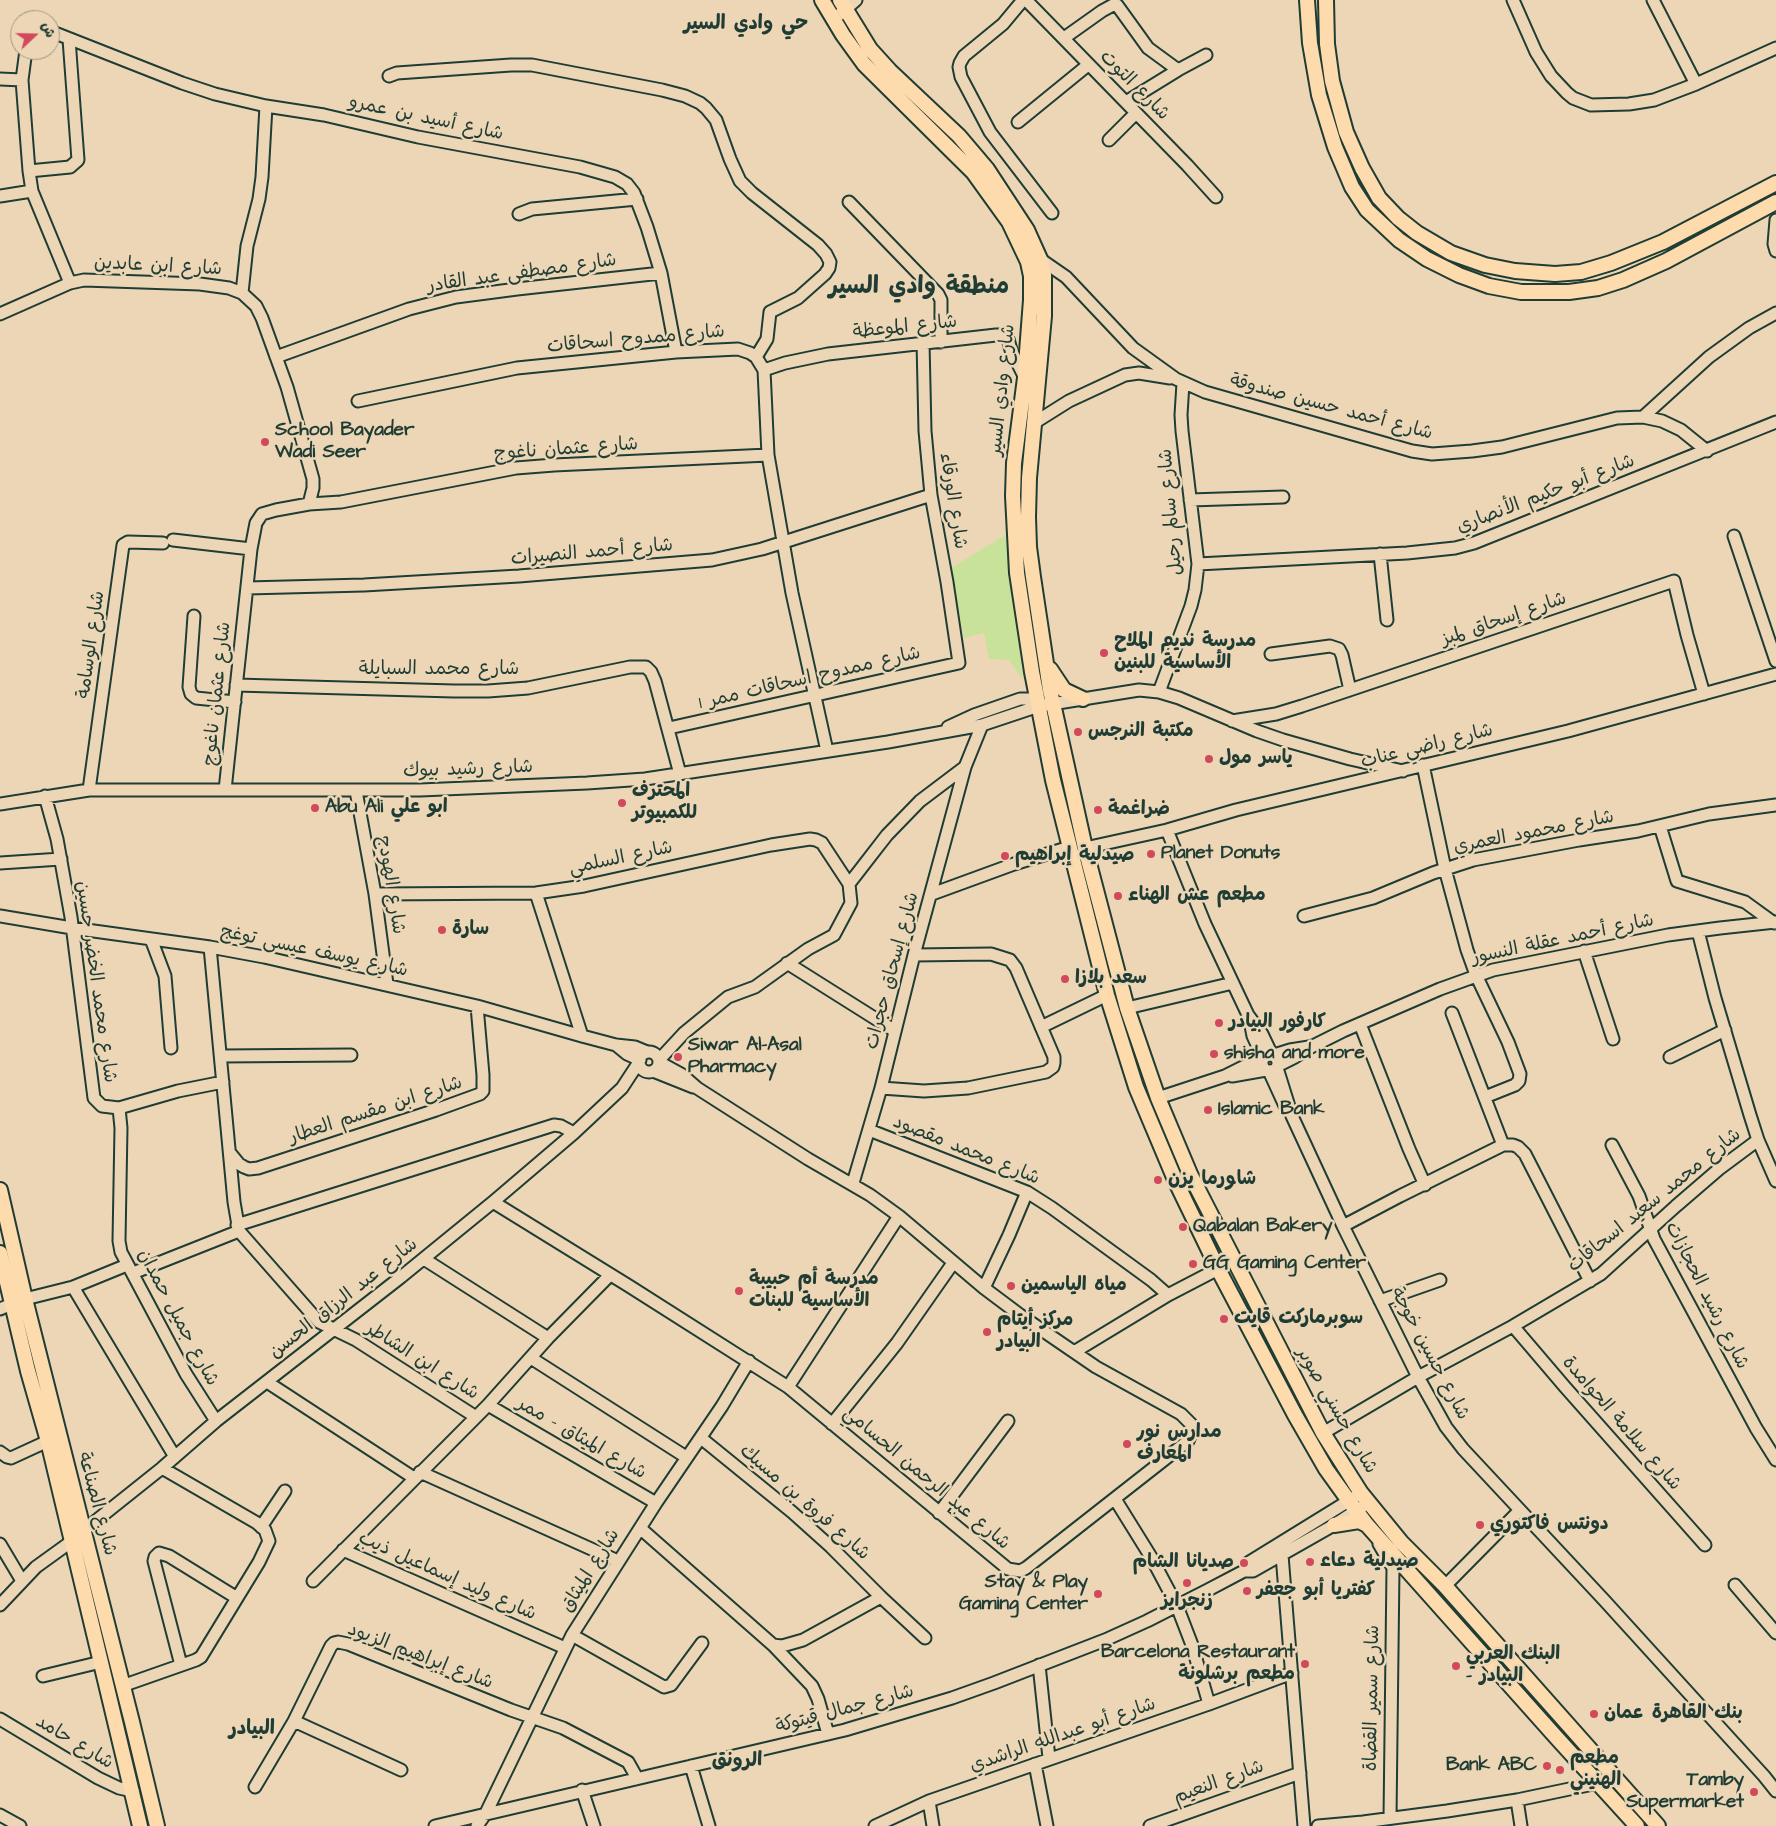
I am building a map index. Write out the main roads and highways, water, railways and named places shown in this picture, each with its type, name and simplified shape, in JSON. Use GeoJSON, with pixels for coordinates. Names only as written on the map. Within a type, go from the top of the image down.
{"type":"FeatureCollection","features":[{"type":"Feature","properties":{"kind":"main road","name":"شارع وادي السير"},"geometry":{"type":"LineString","coordinates":[[822,0],[853,50],[878,80],[931,128],[973,172],[1009,222],[1021,244],[1034,260],[1044,280],[1044,316],[1029,478],[1030,547],[1046,662],[1045,704]]}},
{"type":"Feature","properties":{"kind":"main road"},"geometry":{"type":"LineString","coordinates":[[1307,0],[1310,43],[1319,95],[1335,148],[1352,187],[1367,210],[1393,235],[1427,259],[1459,275],[1489,286],[1521,292],[1569,292],[1598,288],[1623,280],[1666,261],[1776,202]]}},
{"type":"Feature","properties":{"kind":"main road"},"geometry":{"type":"LineString","coordinates":[[1326,0],[1328,54],[1336,98],[1352,148],[1370,184],[1388,208],[1408,227],[1435,245],[1468,260],[1499,268],[1542,274],[1568,274],[1596,268],[1664,242],[1776,183]]}},
{"type":"Feature","properties":{"kind":"main road","name":"شارع وادي السير"},"geometry":{"type":"LineString","coordinates":[[843,5],[870,48],[890,72],[958,136],[987,169],[1027,230],[1034,260],[1031,276],[1025,378],[1014,464],[1013,529],[1020,594],[1045,704]]}},
{"type":"Feature","properties":{"kind":"main road"},"geometry":{"type":"LineString","coordinates":[[1046,662],[1060,686],[1071,694],[1083,699]]}},
{"type":"Feature","properties":{"kind":"main road","name":"شارع حسني صوبر"},"geometry":{"type":"LineString","coordinates":[[1045,704],[1053,780],[1107,994],[1136,1087],[1176,1182],[1218,1269],[1295,1415],[1326,1469],[1367,1525],[1637,1826]]}},
{"type":"Feature","properties":{"kind":"main road","name":"شارع حسني صوبر"},"geometry":{"type":"LineString","coordinates":[[1045,704],[1127,1008],[1158,1098],[1208,1212],[1323,1432],[1365,1497],[1401,1542],[1445,1586],[1655,1825]]}},
{"type":"Feature","properties":{"kind":"main road"},"geometry":{"type":"LineString","coordinates":[[1096,952],[1111,948]]}},
{"type":"Feature","properties":{"kind":"main road","name":"شارع الصناعة"},"geometry":{"type":"LineString","coordinates":[[0,1190],[12,1304],[83,1531],[157,1825]]}},
{"type":"Feature","properties":{"kind":"main road","name":"شارع الصناعة"},"geometry":{"type":"LineString","coordinates":[[0,1253],[48,1441],[140,1826]]}},
{"type":"Feature","properties":{"kind":"main road"},"geometry":{"type":"LineString","coordinates":[[1334,1525],[1359,1521],[1367,1525]]}},
{"type":"Feature","properties":{"kind":"place","name":"School Bayader Wadi Seer"},"geometry":{"type":"Point","coordinates":[265,442]}},
{"type":"Feature","properties":{"kind":"place","name":"مدرسة نديم الملاح الأساسية للبنين"},"geometry":{"type":"Point","coordinates":[1104,653]}},
{"type":"Feature","properties":{"kind":"place","name":"مكتبة النرجس"},"geometry":{"type":"Point","coordinates":[1078,732]}},
{"type":"Feature","properties":{"kind":"place","name":"ياسر مول"},"geometry":{"type":"Point","coordinates":[1209,759]}},
{"type":"Feature","properties":{"kind":"place","name":"المحترف للكمبيوتر"},"geometry":{"type":"Point","coordinates":[622,803]}},
{"type":"Feature","properties":{"kind":"place","name":"Abu Ali ابو علي"},"geometry":{"type":"Point","coordinates":[315,808]}},
{"type":"Feature","properties":{"kind":"place","name":"ضراغمة"},"geometry":{"type":"Point","coordinates":[1098,810]}},
{"type":"Feature","properties":{"kind":"place","name":"Planet Donuts"},"geometry":{"type":"Point","coordinates":[1151,854]}},
{"type":"Feature","properties":{"kind":"place","name":"صيدلية إبراهيم"},"geometry":{"type":"Point","coordinates":[1005,856]}},
{"type":"Feature","properties":{"kind":"place","name":"مطعم عش الهناء"},"geometry":{"type":"Point","coordinates":[1118,896]}},
{"type":"Feature","properties":{"kind":"place","name":"سارة"},"geometry":{"type":"Point","coordinates":[442,930]}},
{"type":"Feature","properties":{"kind":"place","name":"سعد بلازا"},"geometry":{"type":"Point","coordinates":[1065,979]}},
{"type":"Feature","properties":{"kind":"place","name":"كارفور البيادر"},"geometry":{"type":"Point","coordinates":[1219,1023]}},
{"type":"Feature","properties":{"kind":"place","name":"shisha and more"},"geometry":{"type":"Point","coordinates":[1214,1054]}},
{"type":"Feature","properties":{"kind":"place","name":"Siwar Al-Asal Pharmacy"},"geometry":{"type":"Point","coordinates":[678,1057]}},
{"type":"Feature","properties":{"kind":"place","name":"Islamic Bank"},"geometry":{"type":"Point","coordinates":[1208,1110]}},
{"type":"Feature","properties":{"kind":"place","name":"شاورما يزن"},"geometry":{"type":"Point","coordinates":[1158,1180]}},
{"type":"Feature","properties":{"kind":"place","name":"Qabalan Bakery"},"geometry":{"type":"Point","coordinates":[1183,1227]}},
{"type":"Feature","properties":{"kind":"place","name":"GG Gaming Center"},"geometry":{"type":"Point","coordinates":[1193,1264]}},
{"type":"Feature","properties":{"kind":"place","name":"مياه الياسمين"},"geometry":{"type":"Point","coordinates":[1011,1286]}},
{"type":"Feature","properties":{"kind":"place","name":"مدرسة أم حبيبة الأساسية للبنات"},"geometry":{"type":"Point","coordinates":[739,1291]}},
{"type":"Feature","properties":{"kind":"place","name":"سوبرماركت قايت"},"geometry":{"type":"Point","coordinates":[1224,1319]}},
{"type":"Feature","properties":{"kind":"place","name":"مركز أيتام البيادر"},"geometry":{"type":"Point","coordinates":[987,1332]}},
{"type":"Feature","properties":{"kind":"place","name":"مدارس نور المعارف"},"geometry":{"type":"Point","coordinates":[1127,1444]}},
{"type":"Feature","properties":{"kind":"place","name":"دونتس فاكتوري"},"geometry":{"type":"Point","coordinates":[1480,1525]}},
{"type":"Feature","properties":{"kind":"place","name":"صيدلية دعاء"},"geometry":{"type":"Point","coordinates":[1310,1562]}},
{"type":"Feature","properties":{"kind":"place","name":"صديانا الشام"},"geometry":{"type":"Point","coordinates":[1244,1563]}},
{"type":"Feature","properties":{"kind":"place","name":"زنجرايز"},"geometry":{"type":"Point","coordinates":[1187,1583]}},
{"type":"Feature","properties":{"kind":"place","name":"كفتريا أبو جعفر"},"geometry":{"type":"Point","coordinates":[1247,1591]}},
{"type":"Feature","properties":{"kind":"place","name":"Stay & Play Gaming Center"},"geometry":{"type":"Point","coordinates":[1098,1594]}},
{"type":"Feature","properties":{"kind":"place","name":"Barcelona Restaurant مطعم برشلونة"},"geometry":{"type":"Point","coordinates":[1305,1664]}},
{"type":"Feature","properties":{"kind":"place","name":"البنك العربي - البيادر"},"geometry":{"type":"Point","coordinates":[1456,1666]}},
{"type":"Feature","properties":{"kind":"place","name":"بنك القاهرة عمان"},"geometry":{"type":"Point","coordinates":[1594,1714]}},
{"type":"Feature","properties":{"kind":"place","name":"Bank ABC"},"geometry":{"type":"Point","coordinates":[1547,1766]}},
{"type":"Feature","properties":{"kind":"place","name":"مطعم الهنيني"},"geometry":{"type":"Point","coordinates":[1560,1770]}},
{"type":"Feature","properties":{"kind":"place","name":"Tamby Supermarket"},"geometry":{"type":"Point","coordinates":[1754,1792]}},
{"type":"Feature","properties":{"kind":"district","name":"حي وادي السير"},"geometry":{"type":"Point","coordinates":[746,25]}},
{"type":"Feature","properties":{"kind":"district","name":"منطقة وادي السير"},"geometry":{"type":"Point","coordinates":[919,288]}},
{"type":"Feature","properties":{"kind":"district","name":"البيادر"},"geometry":{"type":"Point","coordinates":[252,1730]}},
{"type":"Feature","properties":{"kind":"district","name":"الرونق"},"geometry":{"type":"Point","coordinates":[737,1762]}}]}
